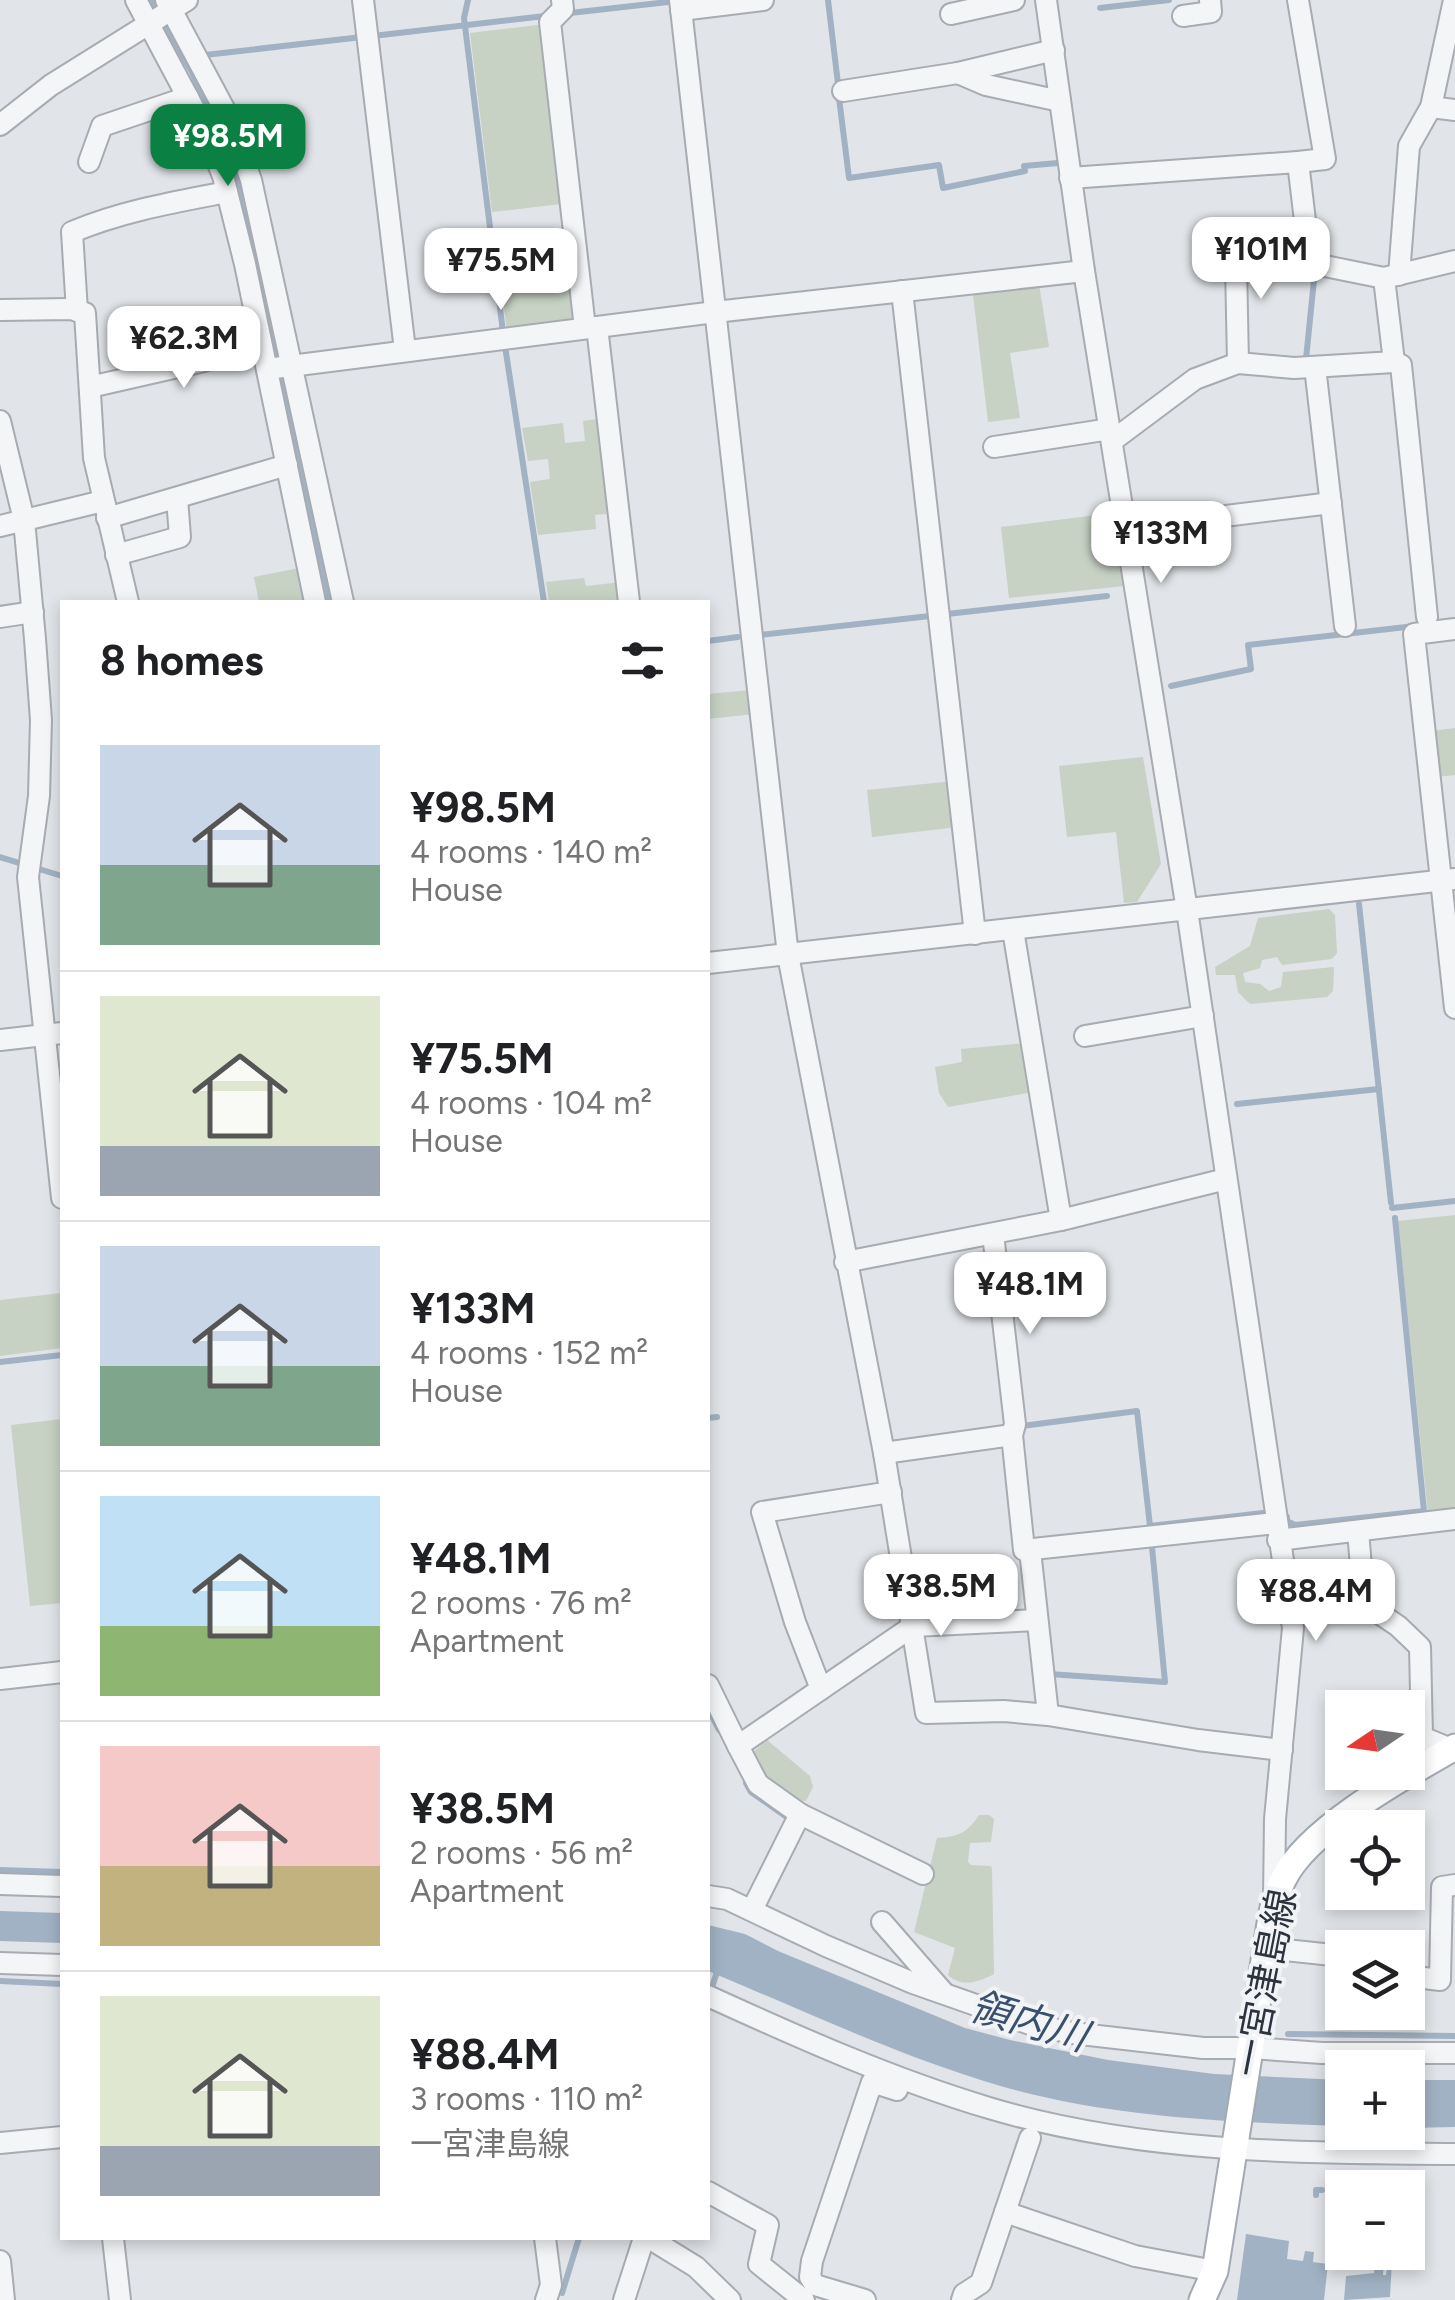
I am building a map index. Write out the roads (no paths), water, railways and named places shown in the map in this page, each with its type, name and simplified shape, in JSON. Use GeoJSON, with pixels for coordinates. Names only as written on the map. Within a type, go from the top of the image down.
{"type":"FeatureCollection","features":[{"type":"Feature","properties":{"kind":"main road","name":"一宮津島線"},"geometry":{"type":"LineString","coordinates":[[1202,2300],[1215,2271],[1266,1948],[1283,1878],[1314,1841],[1367,1800],[1453,1748]]}},
{"type":"Feature","properties":{"kind":"street"},"geometry":{"type":"LineString","coordinates":[[136,0],[166,12],[230,118],[251,180],[281,365],[342,600]]}},
{"type":"Feature","properties":{"kind":"street"},"geometry":{"type":"LineString","coordinates":[[363,0],[405,350]]}},
{"type":"Feature","properties":{"kind":"street"},"geometry":{"type":"LineString","coordinates":[[562,0],[563,9],[550,22],[629,600]]}},
{"type":"Feature","properties":{"kind":"street"},"geometry":{"type":"LineString","coordinates":[[762,0],[680,5],[788,954],[884,1453],[926,1713],[1004,1711],[1048,1715],[1282,1750]]}},
{"type":"Feature","properties":{"kind":"street"},"geometry":{"type":"LineString","coordinates":[[951,14],[1014,0]]}},
{"type":"Feature","properties":{"kind":"street"},"geometry":{"type":"LineString","coordinates":[[1046,0],[1084,271],[1187,910],[1293,1628],[1275,1819],[1274,1904]]}},
{"type":"Feature","properties":{"kind":"street"},"geometry":{"type":"LineString","coordinates":[[1183,16],[1211,12],[1210,0]]}},
{"type":"Feature","properties":{"kind":"street"},"geometry":{"type":"LineString","coordinates":[[1070,178],[1325,158],[1298,0]]}},
{"type":"Feature","properties":{"kind":"street"},"geometry":{"type":"LineString","coordinates":[[1394,362],[1392,276],[1409,146],[1431,108],[1448,56],[1454,0]]}},
{"type":"Feature","properties":{"kind":"street"},"geometry":{"type":"LineString","coordinates":[[166,12],[188,97],[228,192],[260,338],[281,365],[287,465],[316,600]]}},
{"type":"Feature","properties":{"kind":"street"},"geometry":{"type":"LineString","coordinates":[[0,124],[166,12]]}},
{"type":"Feature","properties":{"kind":"street"},"geometry":{"type":"LineString","coordinates":[[844,91],[958,73],[1054,50]]}},
{"type":"Feature","properties":{"kind":"street"},"geometry":{"type":"LineString","coordinates":[[958,73],[986,85],[1060,101]]}},
{"type":"Feature","properties":{"kind":"street"},"geometry":{"type":"LineString","coordinates":[[88,162],[102,126],[188,97]]}},
{"type":"Feature","properties":{"kind":"street"},"geometry":{"type":"LineString","coordinates":[[1431,108],[1455,110]]}},
{"type":"Feature","properties":{"kind":"street"},"geometry":{"type":"LineString","coordinates":[[1298,162],[1310,263]]}},
{"type":"Feature","properties":{"kind":"street"},"geometry":{"type":"LineString","coordinates":[[77,310],[72,232],[159,205],[228,192]]}},
{"type":"Feature","properties":{"kind":"street"},"geometry":{"type":"LineString","coordinates":[[1238,364],[1236,265],[1310,263],[1392,276],[1455,261]]}},
{"type":"Feature","properties":{"kind":"street"},"geometry":{"type":"LineString","coordinates":[[281,365],[1084,271]]}},
{"type":"Feature","properties":{"kind":"street"},"geometry":{"type":"LineString","coordinates":[[902,292],[975,934]]}},
{"type":"Feature","properties":{"kind":"street"},"geometry":{"type":"LineString","coordinates":[[0,310],[85,313],[94,458],[127,600]]}},
{"type":"Feature","properties":{"kind":"street"},"geometry":{"type":"LineString","coordinates":[[90,387],[204,361],[260,338]]}},
{"type":"Feature","properties":{"kind":"street"},"geometry":{"type":"LineString","coordinates":[[994,448],[1111,435],[1195,379],[1238,364],[1402,365],[1427,616]]}},
{"type":"Feature","properties":{"kind":"street"},"geometry":{"type":"LineString","coordinates":[[1315,367],[1345,626]]}},
{"type":"Feature","properties":{"kind":"street"},"geometry":{"type":"LineString","coordinates":[[0,421],[24,520],[33,612],[40,717],[38,796],[29,868],[54,1034],[60,1157]]}},
{"type":"Feature","properties":{"kind":"street"},"geometry":{"type":"LineString","coordinates":[[0,526],[177,498],[287,465]]}},
{"type":"Feature","properties":{"kind":"street"},"geometry":{"type":"LineString","coordinates":[[116,555],[180,537],[177,498]]}},
{"type":"Feature","properties":{"kind":"street"},"geometry":{"type":"LineString","coordinates":[[1127,528],[1330,504]]}},
{"type":"Feature","properties":{"kind":"street"},"geometry":{"type":"LineString","coordinates":[[0,617],[33,612]]}},
{"type":"Feature","properties":{"kind":"street"},"geometry":{"type":"LineString","coordinates":[[1455,629],[1414,634],[1448,880],[1455,1008]]}},
{"type":"Feature","properties":{"kind":"street"},"geometry":{"type":"LineString","coordinates":[[40,717],[60,717]]}},
{"type":"Feature","properties":{"kind":"street"},"geometry":{"type":"LineString","coordinates":[[710,963],[1448,880]]}},
{"type":"Feature","properties":{"kind":"street"},"geometry":{"type":"LineString","coordinates":[[1013,930],[1061,1220]]}},
{"type":"Feature","properties":{"kind":"street"},"geometry":{"type":"LineString","coordinates":[[1085,1036],[1202,1016]]}},
{"type":"Feature","properties":{"kind":"street"},"geometry":{"type":"LineString","coordinates":[[0,1040],[54,1034]]}},
{"type":"Feature","properties":{"kind":"street"},"geometry":{"type":"LineString","coordinates":[[846,1262],[1061,1220],[1226,1179]]}},
{"type":"Feature","properties":{"kind":"street"},"geometry":{"type":"LineString","coordinates":[[993,1234],[1015,1424],[1012,1435],[1024,1550],[1277,1532],[1358,1531],[1455,1520]]}},
{"type":"Feature","properties":{"kind":"street"},"geometry":{"type":"LineString","coordinates":[[884,1453],[1012,1435]]}},
{"type":"Feature","properties":{"kind":"street"},"geometry":{"type":"LineString","coordinates":[[821,1689],[795,1622],[762,1512],[891,1492]]}},
{"type":"Feature","properties":{"kind":"street"},"geometry":{"type":"LineString","coordinates":[[1358,1531],[1364,1603],[1420,1647],[1422,1737],[1453,1748]]}},
{"type":"Feature","properties":{"kind":"street"},"geometry":{"type":"LineString","coordinates":[[1030,1550],[1048,1715]]}},
{"type":"Feature","properties":{"kind":"street"},"geometry":{"type":"LineString","coordinates":[[738,1746],[914,1626],[1038,1620]]}},
{"type":"Feature","properties":{"kind":"street"},"geometry":{"type":"LineString","coordinates":[[0,1679],[60,1672]]}},
{"type":"Feature","properties":{"kind":"street"},"geometry":{"type":"LineString","coordinates":[[710,1689],[758,1784],[800,1814],[924,1874]]}},
{"type":"Feature","properties":{"kind":"street"},"geometry":{"type":"LineString","coordinates":[[752,1910],[800,1814]]}},
{"type":"Feature","properties":{"kind":"street"},"geometry":{"type":"LineString","coordinates":[[0,1884],[60,1886]]}},
{"type":"Feature","properties":{"kind":"street"},"geometry":{"type":"LineString","coordinates":[[1425,1978],[1440,1980],[1442,1887],[1455,1885]]}},
{"type":"Feature","properties":{"kind":"street"},"geometry":{"type":"LineString","coordinates":[[710,1896],[727,1898],[826,1946],[1030,2024],[1203,2048],[1455,2053]]}},
{"type":"Feature","properties":{"kind":"street"},"geometry":{"type":"LineString","coordinates":[[882,1922],[945,1994]]}},
{"type":"Feature","properties":{"kind":"street"},"geometry":{"type":"LineString","coordinates":[[1266,1948],[1325,1954]]}},
{"type":"Feature","properties":{"kind":"street"},"geometry":{"type":"LineString","coordinates":[[0,1963],[60,1965]]}},
{"type":"Feature","properties":{"kind":"street"},"geometry":{"type":"LineString","coordinates":[[710,1997],[805,2042],[990,2108],[1083,2130],[1236,2149],[1455,2154]]}},
{"type":"Feature","properties":{"kind":"street"},"geometry":{"type":"LineString","coordinates":[[865,2300],[816,2286],[810,2277],[812,2261],[872,2082],[919,2098]]}},
{"type":"Feature","properties":{"kind":"street"},"geometry":{"type":"LineString","coordinates":[[0,2144],[60,2136]]}},
{"type":"Feature","properties":{"kind":"street"},"geometry":{"type":"LineString","coordinates":[[962,2300],[964,2294],[981,2283],[1030,2138]]}},
{"type":"Feature","properties":{"kind":"street"},"geometry":{"type":"LineString","coordinates":[[710,2193],[768,2225],[758,2264],[804,2300]]}},
{"type":"Feature","properties":{"kind":"street"},"geometry":{"type":"LineString","coordinates":[[1004,2212],[1135,2256],[1215,2271]]}},
{"type":"Feature","properties":{"kind":"street"},"geometry":{"type":"LineString","coordinates":[[114,2240],[120,2300]]}},
{"type":"Feature","properties":{"kind":"street"},"geometry":{"type":"LineString","coordinates":[[545,2240],[551,2285],[546,2300]]}},
{"type":"Feature","properties":{"kind":"street"},"geometry":{"type":"LineString","coordinates":[[624,2300],[646,2240]]}},
{"type":"Feature","properties":{"kind":"street"},"geometry":{"type":"LineString","coordinates":[[650,2240],[696,2266],[730,2300]]}},
{"type":"Feature","properties":{"kind":"street"},"geometry":{"type":"LineString","coordinates":[[0,2262],[4,2300]]}},
{"type":"Feature","properties":{"kind":"water"},"geometry":{"type":"Polygon","coordinates":[[[145,0],[158,0],[226,121],[248,189],[339,600],[327,600],[234,178],[189,73],[145,0]]]}},
{"type":"Feature","properties":{"kind":"water"},"geometry":{"type":"Polygon","coordinates":[[[0,1911],[60,1913],[60,1943],[0,1941],[0,1911]]]}},
{"type":"Feature","properties":{"kind":"water"},"geometry":{"type":"Polygon","coordinates":[[[710,1925],[745,1934],[965,2028],[1010,2040],[1108,2060],[1214,2074],[1325,2079],[1325,2125],[1129,2112],[1045,2097],[966,2075],[710,1972],[710,1925]]]}},
{"type":"Feature","properties":{"kind":"water"},"geometry":{"type":"Polygon","coordinates":[[[1425,2080],[1455,2080],[1455,2127],[1425,2128],[1425,2080]]]}},
{"type":"Feature","properties":{"kind":"water"},"geometry":{"type":"Polygon","coordinates":[[[1246,2234],[1289,2241],[1287,2259],[1303,2261],[1305,2251],[1314,2252],[1313,2262],[1325,2264],[1324,2300],[1237,2300],[1246,2234]]]}},
{"type":"Feature","properties":{"kind":"water"},"geometry":{"type":"Polygon","coordinates":[[[1383,2270],[1386,2275],[1387,2270],[1392,2270],[1390,2297],[1344,2300],[1346,2276],[1383,2270]]]}},
{"type":"Feature","properties":{"kind":"waterway"},"geometry":{"type":"LineString","coordinates":[[468,0],[464,18],[503,332]]}},
{"type":"Feature","properties":{"kind":"waterway"},"geometry":{"type":"LineString","coordinates":[[828,0],[838,84]]}},
{"type":"Feature","properties":{"kind":"waterway"},"geometry":{"type":"LineString","coordinates":[[1100,8],[1169,0]]}},
{"type":"Feature","properties":{"kind":"waterway"},"geometry":{"type":"LineString","coordinates":[[570,13],[668,2]]}},
{"type":"Feature","properties":{"kind":"waterway"},"geometry":{"type":"LineString","coordinates":[[373,36],[545,16]]}},
{"type":"Feature","properties":{"kind":"waterway"},"geometry":{"type":"LineString","coordinates":[[205,55],[362,37]]}},
{"type":"Feature","properties":{"kind":"waterway"},"geometry":{"type":"LineString","coordinates":[[839,98],[849,178],[939,165],[943,188],[1025,171],[1024,166],[1058,163]]}},
{"type":"Feature","properties":{"kind":"waterway"},"geometry":{"type":"LineString","coordinates":[[1306,359],[1315,270]]}},
{"type":"Feature","properties":{"kind":"waterway"},"geometry":{"type":"LineString","coordinates":[[505,346],[544,600]]}},
{"type":"Feature","properties":{"kind":"waterway"},"geometry":{"type":"LineString","coordinates":[[947,614],[1107,596]]}},
{"type":"Feature","properties":{"kind":"waterway"},"geometry":{"type":"LineString","coordinates":[[760,635],[930,616]]}},
{"type":"Feature","properties":{"kind":"waterway"},"geometry":{"type":"LineString","coordinates":[[1171,686],[1251,669],[1248,645],[1415,626]]}},
{"type":"Feature","properties":{"kind":"waterway"},"geometry":{"type":"LineString","coordinates":[[710,641],[738,637]]}},
{"type":"Feature","properties":{"kind":"waterway"},"geometry":{"type":"LineString","coordinates":[[0,857],[60,875]]}},
{"type":"Feature","properties":{"kind":"waterway"},"geometry":{"type":"LineString","coordinates":[[1359,904],[1391,1203]]}},
{"type":"Feature","properties":{"kind":"waterway"},"geometry":{"type":"LineString","coordinates":[[1237,1104],[1379,1089]]}},
{"type":"Feature","properties":{"kind":"waterway"},"geometry":{"type":"LineString","coordinates":[[1392,1208],[1455,1201]]}},
{"type":"Feature","properties":{"kind":"waterway"},"geometry":{"type":"LineString","coordinates":[[1287,1517],[1295,1525],[1424,1511],[1395,1218]]}},
{"type":"Feature","properties":{"kind":"waterway"},"geometry":{"type":"LineString","coordinates":[[0,1362],[60,1355]]}},
{"type":"Feature","properties":{"kind":"waterway"},"geometry":{"type":"LineString","coordinates":[[1022,1426],[1137,1411],[1150,1526],[1263,1513]]}},
{"type":"Feature","properties":{"kind":"waterway"},"geometry":{"type":"LineString","coordinates":[[710,1418],[717,1417]]}},
{"type":"Feature","properties":{"kind":"waterway"},"geometry":{"type":"LineString","coordinates":[[1049,1674],[1165,1682],[1152,1547]]}},
{"type":"Feature","properties":{"kind":"waterway"},"geometry":{"type":"LineString","coordinates":[[710,1712],[719,1730]]}},
{"type":"Feature","properties":{"kind":"waterway"},"geometry":{"type":"LineString","coordinates":[[746,1783],[751,1792],[791,1820]]}},
{"type":"Feature","properties":{"kind":"waterway"},"geometry":{"type":"LineString","coordinates":[[0,1870],[60,1872]]}},
{"type":"Feature","properties":{"kind":"waterway"},"geometry":{"type":"LineString","coordinates":[[712,1987],[718,1969]]}},
{"type":"Feature","properties":{"kind":"waterway"},"geometry":{"type":"LineString","coordinates":[[0,1981],[60,1984]]}},
{"type":"Feature","properties":{"kind":"waterway"},"geometry":{"type":"LineString","coordinates":[[1288,2034],[1455,2036]]}},
{"type":"Feature","properties":{"kind":"waterway"},"geometry":{"type":"LineString","coordinates":[[1316,2195],[1316,2190],[1322,2190]]}},
{"type":"Feature","properties":{"kind":"waterway"},"geometry":{"type":"LineString","coordinates":[[562,2293],[578,2240]]}},
{"type":"Feature","properties":{"kind":"water label","name":"領内川"},"geometry":{"type":"Point","coordinates":[1029,2021]}}]}
